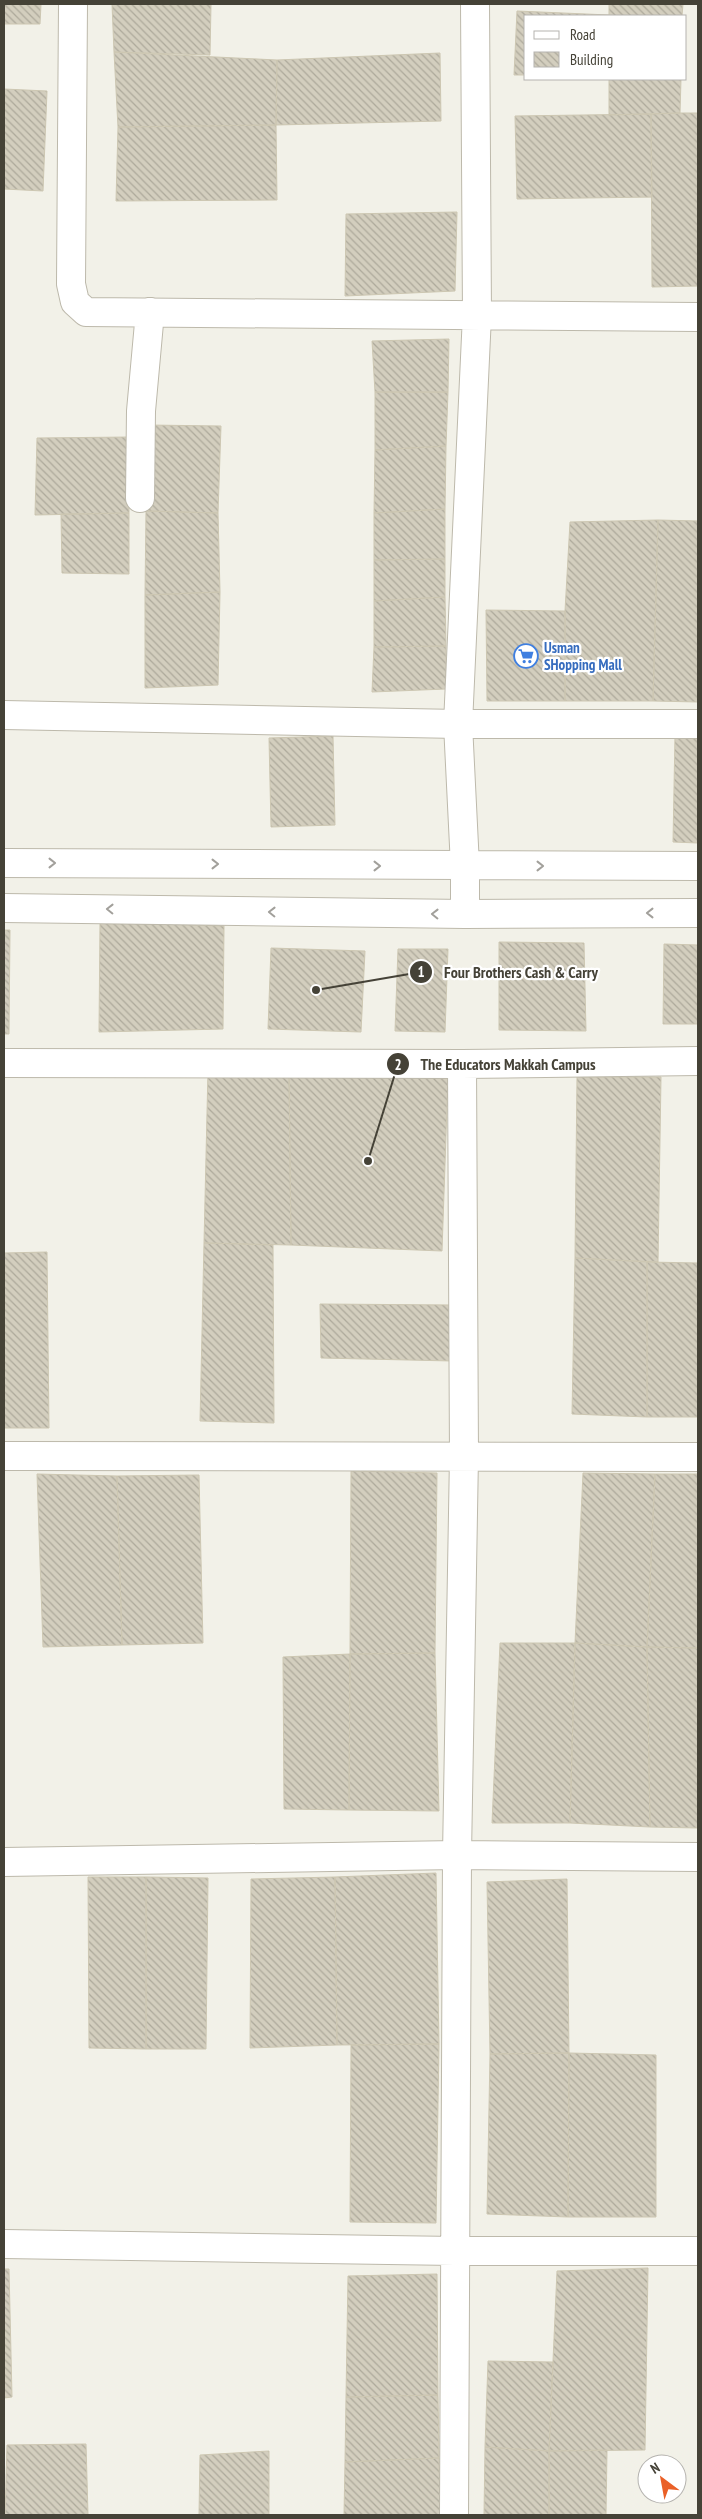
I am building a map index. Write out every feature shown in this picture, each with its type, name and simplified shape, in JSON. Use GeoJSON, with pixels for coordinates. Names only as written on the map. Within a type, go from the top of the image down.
{"type":"FeatureCollection","features":[{"type":"Feature","properties":{"kind":"street"},"geometry":{"type":"LineString","coordinates":[[73,4],[71,284],[75,302],[86,312],[698,317]]}},
{"type":"Feature","properties":{"kind":"street"},"geometry":{"type":"LineString","coordinates":[[465,914],[465,866],[458,724],[476,315],[475,4]]}},
{"type":"Feature","properties":{"kind":"street"},"geometry":{"type":"LineString","coordinates":[[140,498],[141,411],[150,312]]}},
{"type":"Feature","properties":{"kind":"street"},"geometry":{"type":"LineString","coordinates":[[4,715],[458,724],[698,724]]}},
{"type":"Feature","properties":{"kind":"street"},"geometry":{"type":"LineString","coordinates":[[4,863],[698,866]]}},
{"type":"Feature","properties":{"kind":"street"},"geometry":{"type":"LineString","coordinates":[[4,908],[465,914],[698,913]]}},
{"type":"Feature","properties":{"kind":"street"},"geometry":{"type":"LineString","coordinates":[[4,1063],[462,1064],[698,1061]]}},
{"type":"Feature","properties":{"kind":"street"},"geometry":{"type":"LineString","coordinates":[[454,2515],[456,1856],[464,1456],[462,1064]]}},
{"type":"Feature","properties":{"kind":"street"},"geometry":{"type":"LineString","coordinates":[[4,1456],[698,1457]]}},
{"type":"Feature","properties":{"kind":"street"},"geometry":{"type":"LineString","coordinates":[[4,1862],[456,1856],[698,1857]]}},
{"type":"Feature","properties":{"kind":"street"},"geometry":{"type":"LineString","coordinates":[[4,2244],[455,2252],[698,2251]]}},
{"type":"Feature","properties":{"kind":"building"},"geometry":{"type":"Polygon","coordinates":[[[4,4],[41,4],[40,24],[4,24],[4,4]]]}},
{"type":"Feature","properties":{"kind":"building"},"geometry":{"type":"Polygon","coordinates":[[[112,4],[211,4],[210,55],[114,52],[112,4]]]}},
{"type":"Feature","properties":{"kind":"building"},"geometry":{"type":"Polygon","coordinates":[[[609,4],[683,4],[682,15],[609,15],[609,4]]]}},
{"type":"Feature","properties":{"kind":"building"},"geometry":{"type":"Polygon","coordinates":[[[517,11],[609,15],[524,15],[524,75],[514,75],[517,11]]]}},
{"type":"Feature","properties":{"kind":"building"},"geometry":{"type":"Polygon","coordinates":[[[114,52],[277,60],[276,125],[118,127],[114,52]]]}},
{"type":"Feature","properties":{"kind":"building"},"geometry":{"type":"Polygon","coordinates":[[[440,53],[441,121],[276,125],[277,60],[440,53]]]}},
{"type":"Feature","properties":{"kind":"building"},"geometry":{"type":"Polygon","coordinates":[[[609,80],[681,80],[680,113],[609,115],[609,80]]]}},
{"type":"Feature","properties":{"kind":"building"},"geometry":{"type":"Polygon","coordinates":[[[4,89],[47,91],[43,191],[4,189],[4,89]]]}},
{"type":"Feature","properties":{"kind":"building"},"geometry":{"type":"Polygon","coordinates":[[[698,113],[698,286],[652,287],[651,114],[698,113]]]}},
{"type":"Feature","properties":{"kind":"building"},"geometry":{"type":"Polygon","coordinates":[[[651,114],[652,197],[517,199],[515,116],[651,114]]]}},
{"type":"Feature","properties":{"kind":"building"},"geometry":{"type":"Polygon","coordinates":[[[276,125],[277,200],[116,201],[118,127],[276,125]]]}},
{"type":"Feature","properties":{"kind":"building"},"geometry":{"type":"Polygon","coordinates":[[[457,212],[455,291],[345,296],[346,214],[457,212]]]}},
{"type":"Feature","properties":{"kind":"building"},"geometry":{"type":"Polygon","coordinates":[[[449,339],[448,392],[375,392],[372,341],[449,339]]]}},
{"type":"Feature","properties":{"kind":"building"},"geometry":{"type":"Polygon","coordinates":[[[375,392],[448,392],[446,446],[375,450],[375,392]]]}},
{"type":"Feature","properties":{"kind":"building"},"geometry":{"type":"Polygon","coordinates":[[[147,425],[221,426],[218,513],[146,511],[147,425]]]}},
{"type":"Feature","properties":{"kind":"building"},"geometry":{"type":"Polygon","coordinates":[[[130,437],[129,513],[35,515],[37,438],[130,437]]]}},
{"type":"Feature","properties":{"kind":"building"},"geometry":{"type":"Polygon","coordinates":[[[446,446],[445,509],[374,513],[375,450],[446,446]]]}},
{"type":"Feature","properties":{"kind":"building"},"geometry":{"type":"Polygon","coordinates":[[[445,509],[445,559],[374,560],[374,513],[445,509]]]}},
{"type":"Feature","properties":{"kind":"building"},"geometry":{"type":"Polygon","coordinates":[[[146,511],[218,513],[220,592],[145,595],[146,511]]]}},
{"type":"Feature","properties":{"kind":"building"},"geometry":{"type":"Polygon","coordinates":[[[129,513],[129,574],[62,573],[61,514],[129,513]]]}},
{"type":"Feature","properties":{"kind":"building"},"geometry":{"type":"Polygon","coordinates":[[[658,520],[653,701],[565,701],[565,611],[570,522],[658,520]]]}},
{"type":"Feature","properties":{"kind":"building"},"geometry":{"type":"Polygon","coordinates":[[[658,520],[698,521],[698,702],[653,701],[658,520]]]}},
{"type":"Feature","properties":{"kind":"building"},"geometry":{"type":"Polygon","coordinates":[[[445,559],[445,597],[374,601],[374,560],[445,559]]]}},
{"type":"Feature","properties":{"kind":"building"},"geometry":{"type":"Polygon","coordinates":[[[220,592],[218,685],[145,688],[145,595],[220,592]]]}},
{"type":"Feature","properties":{"kind":"building"},"geometry":{"type":"Polygon","coordinates":[[[445,597],[446,646],[374,647],[374,601],[445,597]]]}},
{"type":"Feature","properties":{"kind":"building","name":"Usman SHopping Mall"},"geometry":{"type":"Polygon","coordinates":[[[486,610],[565,611],[565,701],[487,701],[486,610]]]}},
{"type":"Feature","properties":{"kind":"building"},"geometry":{"type":"Polygon","coordinates":[[[446,646],[446,689],[372,692],[374,647],[446,646]]]}},
{"type":"Feature","properties":{"kind":"building"},"geometry":{"type":"Polygon","coordinates":[[[675,735],[698,736],[698,843],[673,842],[675,735]]]}},
{"type":"Feature","properties":{"kind":"building"},"geometry":{"type":"Polygon","coordinates":[[[333,736],[335,825],[271,827],[269,738],[333,736]]]}},
{"type":"Feature","properties":{"kind":"building"},"geometry":{"type":"Polygon","coordinates":[[[100,922],[224,926],[223,1029],[99,1032],[100,922]]]}},
{"type":"Feature","properties":{"kind":"building"},"geometry":{"type":"Polygon","coordinates":[[[4,930],[10,930],[9,1034],[4,1034],[4,930]]]}},
{"type":"Feature","properties":{"kind":"building"},"geometry":{"type":"Polygon","coordinates":[[[499,942],[584,943],[586,1031],[499,1030],[499,942]]]}},
{"type":"Feature","properties":{"kind":"building"},"geometry":{"type":"Polygon","coordinates":[[[664,944],[698,945],[698,1024],[663,1024],[664,944]]]}},
{"type":"Feature","properties":{"kind":"building"},"geometry":{"type":"Polygon","coordinates":[[[271,948],[365,951],[361,1032],[268,1029],[271,948]]]}},
{"type":"Feature","properties":{"kind":"building"},"geometry":{"type":"Polygon","coordinates":[[[398,949],[448,949],[445,1032],[395,1031],[398,949]]]}},
{"type":"Feature","properties":{"kind":"building"},"geometry":{"type":"Polygon","coordinates":[[[208,1070],[289,1073],[291,1245],[204,1243],[208,1070]]]}},
{"type":"Feature","properties":{"kind":"building"},"geometry":{"type":"Polygon","coordinates":[[[289,1073],[448,1077],[442,1251],[291,1245],[289,1073]]]}},
{"type":"Feature","properties":{"kind":"building"},"geometry":{"type":"Polygon","coordinates":[[[577,1077],[661,1077],[658,1262],[575,1258],[577,1077]]]}},
{"type":"Feature","properties":{"kind":"building"},"geometry":{"type":"Polygon","coordinates":[[[204,1243],[273,1245],[274,1423],[200,1421],[204,1243]]]}},
{"type":"Feature","properties":{"kind":"building"},"geometry":{"type":"Polygon","coordinates":[[[47,1252],[49,1428],[4,1428],[4,1253],[47,1252]]]}},
{"type":"Feature","properties":{"kind":"building"},"geometry":{"type":"Polygon","coordinates":[[[575,1258],[647,1262],[647,1417],[572,1414],[575,1258]]]}},
{"type":"Feature","properties":{"kind":"building"},"geometry":{"type":"Polygon","coordinates":[[[647,1262],[698,1263],[698,1417],[647,1417],[647,1262]]]}},
{"type":"Feature","properties":{"kind":"building"},"geometry":{"type":"Polygon","coordinates":[[[320,1304],[452,1305],[452,1361],[321,1358],[320,1304]]]}},
{"type":"Feature","properties":{"kind":"building"},"geometry":{"type":"Polygon","coordinates":[[[351,1471],[437,1473],[435,1653],[350,1654],[351,1471]]]}},
{"type":"Feature","properties":{"kind":"building"},"geometry":{"type":"Polygon","coordinates":[[[583,1473],[655,1474],[647,1647],[575,1643],[583,1473]]]}},
{"type":"Feature","properties":{"kind":"building"},"geometry":{"type":"Polygon","coordinates":[[[37,1474],[117,1476],[122,1645],[43,1647],[37,1474]]]}},
{"type":"Feature","properties":{"kind":"building"},"geometry":{"type":"Polygon","coordinates":[[[655,1474],[698,1474],[698,1648],[647,1647],[655,1474]]]}},
{"type":"Feature","properties":{"kind":"building"},"geometry":{"type":"Polygon","coordinates":[[[199,1475],[203,1643],[122,1645],[117,1476],[199,1475]]]}},
{"type":"Feature","properties":{"kind":"building"},"geometry":{"type":"Polygon","coordinates":[[[500,1643],[575,1643],[570,1823],[492,1823],[500,1643]]]}},
{"type":"Feature","properties":{"kind":"building"},"geometry":{"type":"Polygon","coordinates":[[[575,1643],[647,1647],[650,1827],[570,1823],[575,1643]]]}},
{"type":"Feature","properties":{"kind":"building"},"geometry":{"type":"Polygon","coordinates":[[[647,1647],[698,1648],[698,1828],[650,1827],[647,1647]]]}},
{"type":"Feature","properties":{"kind":"building"},"geometry":{"type":"Polygon","coordinates":[[[435,1653],[439,1811],[349,1810],[350,1654],[435,1653]]]}},
{"type":"Feature","properties":{"kind":"building"},"geometry":{"type":"Polygon","coordinates":[[[350,1654],[349,1810],[284,1809],[283,1657],[350,1654]]]}},
{"type":"Feature","properties":{"kind":"building"},"geometry":{"type":"Polygon","coordinates":[[[436,1873],[439,2044],[337,2045],[335,1877],[436,1873]]]}},
{"type":"Feature","properties":{"kind":"building"},"geometry":{"type":"Polygon","coordinates":[[[88,1877],[146,1877],[146,2049],[89,2048],[88,1877]]]}},
{"type":"Feature","properties":{"kind":"building"},"geometry":{"type":"Polygon","coordinates":[[[146,1877],[208,1878],[206,2049],[146,2049],[146,1877]]]}},
{"type":"Feature","properties":{"kind":"building"},"geometry":{"type":"Polygon","coordinates":[[[335,1877],[337,2045],[250,2048],[251,1879],[335,1877]]]}},
{"type":"Feature","properties":{"kind":"building"},"geometry":{"type":"Polygon","coordinates":[[[567,1879],[569,2053],[490,2054],[487,1882],[567,1879]]]}},
{"type":"Feature","properties":{"kind":"building"},"geometry":{"type":"Polygon","coordinates":[[[439,2044],[436,2223],[350,2222],[351,2045],[439,2044]]]}},
{"type":"Feature","properties":{"kind":"building"},"geometry":{"type":"Polygon","coordinates":[[[569,2053],[656,2055],[656,2217],[568,2217],[569,2053]]]}},
{"type":"Feature","properties":{"kind":"building"},"geometry":{"type":"Polygon","coordinates":[[[569,2053],[568,2217],[487,2214],[490,2054],[569,2053]]]}},
{"type":"Feature","properties":{"kind":"building"},"geometry":{"type":"Polygon","coordinates":[[[648,2268],[645,2450],[549,2451],[557,2271],[648,2268]]]}},
{"type":"Feature","properties":{"kind":"building"},"geometry":{"type":"Polygon","coordinates":[[[4,2269],[9,2269],[12,2397],[4,2398],[4,2269]]]}},
{"type":"Feature","properties":{"kind":"building"},"geometry":{"type":"Polygon","coordinates":[[[437,2274],[438,2395],[346,2397],[348,2276],[437,2274]]]}},
{"type":"Feature","properties":{"kind":"building"},"geometry":{"type":"Polygon","coordinates":[[[488,2361],[553,2362],[549,2451],[485,2447],[488,2361]]]}},
{"type":"Feature","properties":{"kind":"building"},"geometry":{"type":"Polygon","coordinates":[[[438,2395],[439,2458],[345,2462],[346,2397],[438,2395]]]}},
{"type":"Feature","properties":{"kind":"building"},"geometry":{"type":"Polygon","coordinates":[[[86,2444],[88,2515],[5,2515],[7,2445],[86,2444]]]}},
{"type":"Feature","properties":{"kind":"building"},"geometry":{"type":"Polygon","coordinates":[[[485,2447],[549,2451],[549,2515],[484,2515],[485,2447]]]}},
{"type":"Feature","properties":{"kind":"building"},"geometry":{"type":"Polygon","coordinates":[[[607,2450],[606,2515],[549,2515],[549,2451],[607,2450]]]}},
{"type":"Feature","properties":{"kind":"building"},"geometry":{"type":"Polygon","coordinates":[[[269,2451],[269,2515],[199,2515],[200,2455],[269,2451]]]}},
{"type":"Feature","properties":{"kind":"building"},"geometry":{"type":"Polygon","coordinates":[[[439,2458],[440,2515],[344,2515],[345,2462],[439,2458]]]}},
{"type":"Feature","properties":{"kind":"place","name":"Usman SHopping Mall"},"geometry":{"type":"Point","coordinates":[526,656]}},
{"type":"Feature","properties":{"kind":"place","name":"Four Brothers Cash & Carry"},"geometry":{"type":"Point","coordinates":[316,990]}},
{"type":"Feature","properties":{"kind":"place","name":"The Educators Makkah Campus"},"geometry":{"type":"Point","coordinates":[368,1161]}}]}
